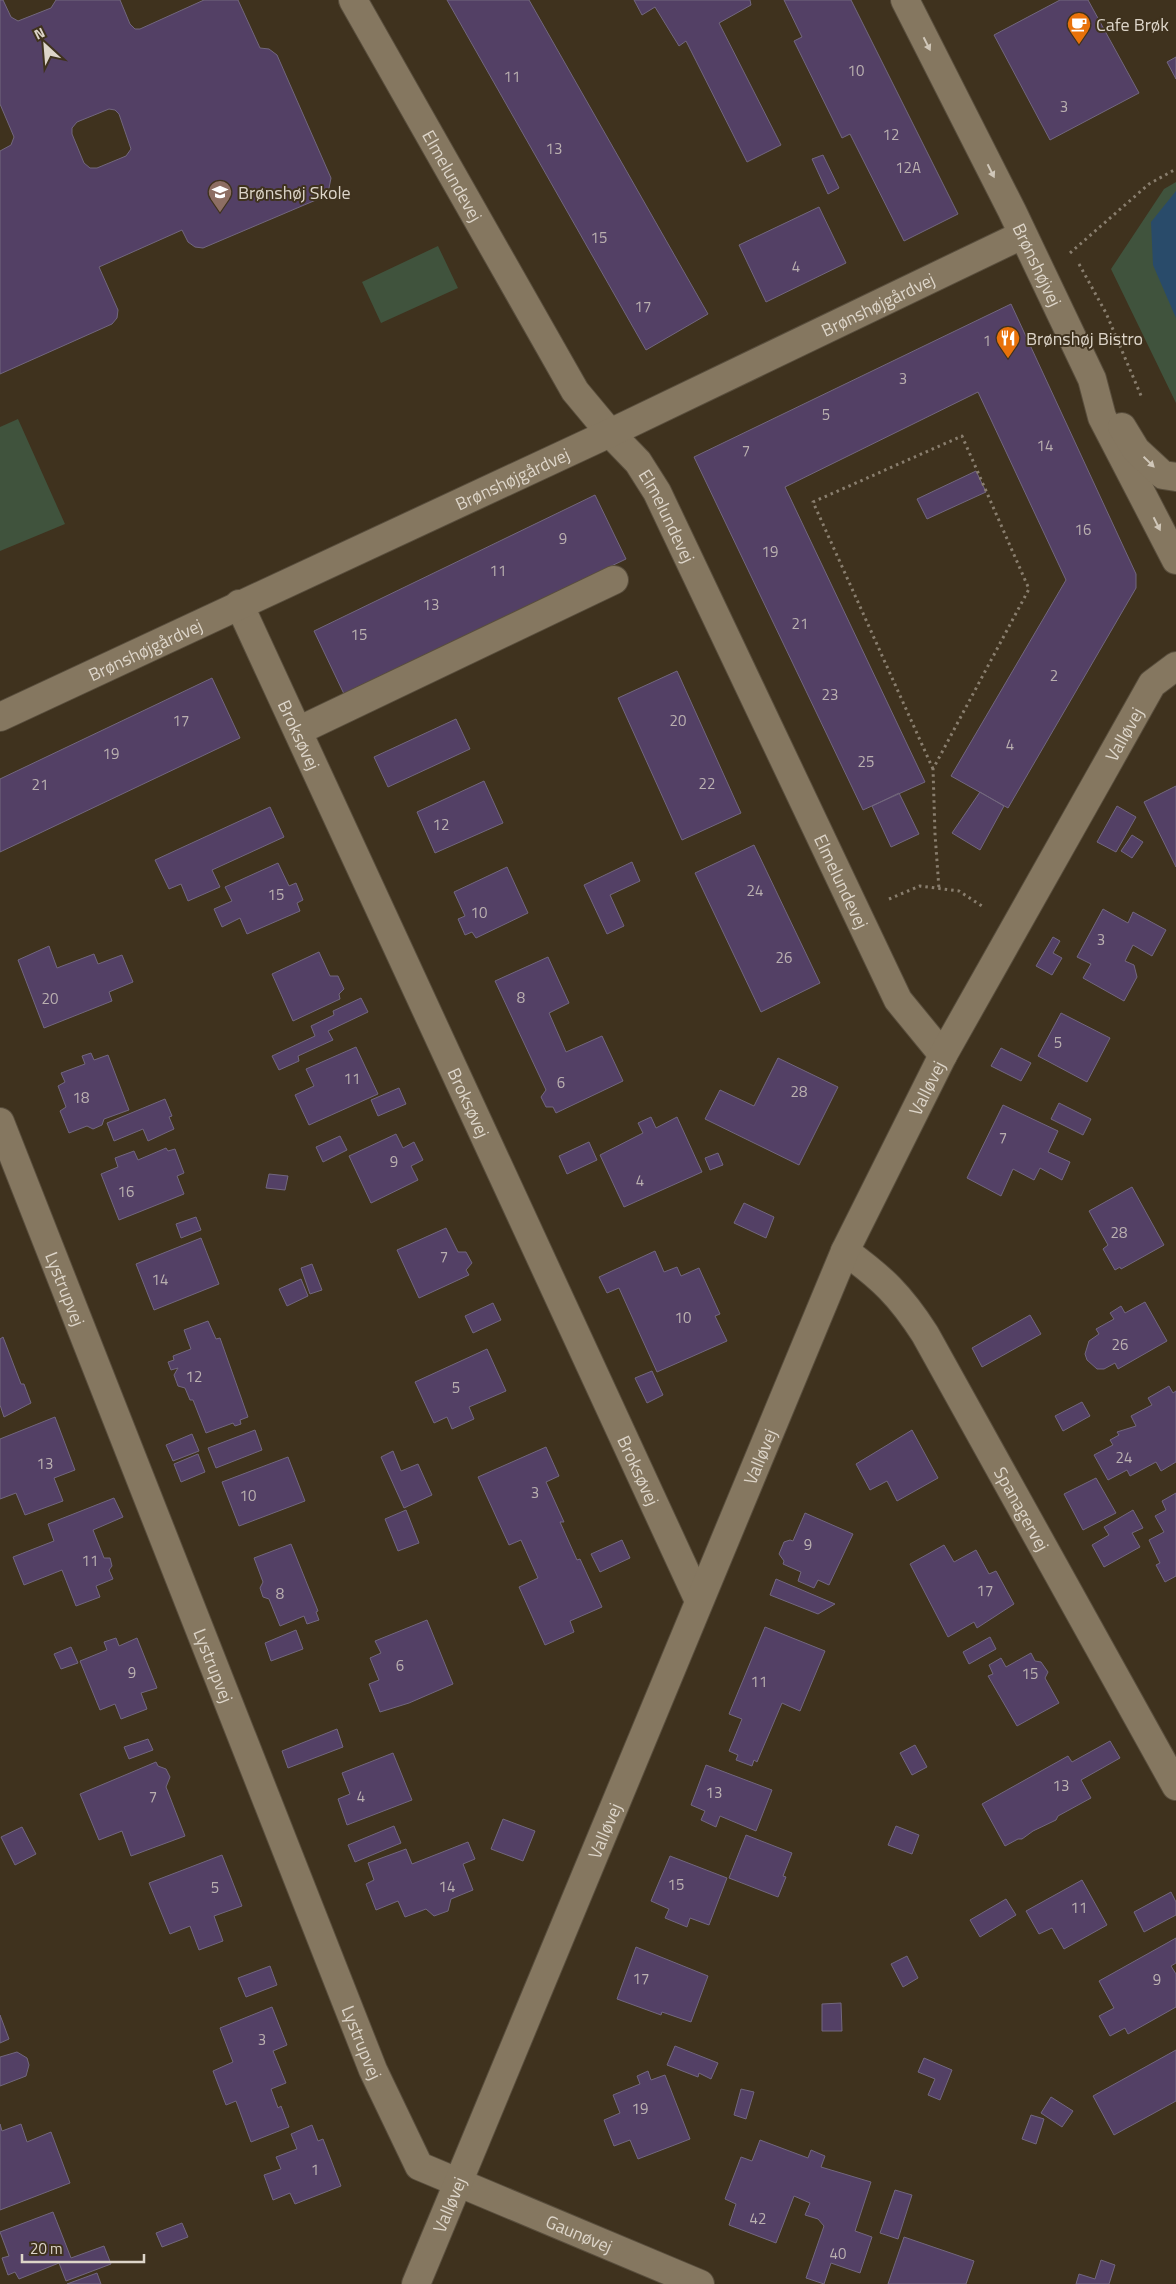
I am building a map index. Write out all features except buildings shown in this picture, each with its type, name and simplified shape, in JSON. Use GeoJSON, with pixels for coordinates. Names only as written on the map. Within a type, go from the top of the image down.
{"type":"FeatureCollection","features":[{"type":"Feature","properties":{"kind":"street","name":"Elmelundevej"},"geometry":{"type":"LineString","coordinates":[[353,0],[575,391],[610,433],[638,462],[658,492],[898,1000],[943,1055]]}},
{"type":"Feature","properties":{"kind":"street","name":"Brønshøjvej"},"geometry":{"type":"LineString","coordinates":[[905,0],[1092,379],[1102,417],[1176,560]]}},
{"type":"Feature","properties":{"kind":"street","name":"Brønshøjgårdvej"},"geometry":{"type":"LineString","coordinates":[[0,716],[610,433],[1022,235]]}},
{"type":"Feature","properties":{"kind":"street"},"geometry":{"type":"LineString","coordinates":[[1092,379],[1136,450],[1163,475],[1176,477]]}},
{"type":"Feature","properties":{"kind":"street"},"geometry":{"type":"LineString","coordinates":[[298,731],[614,580]]}},
{"type":"Feature","properties":{"kind":"street","name":"Broksøvej"},"geometry":{"type":"LineString","coordinates":[[239,604],[698,1601]]}},
{"type":"Feature","properties":{"kind":"street","name":"Valløvej"},"geometry":{"type":"LineString","coordinates":[[416,2284],[698,1601],[845,1251],[943,1055],[1152,684],[1176,666]]}},
{"type":"Feature","properties":{"kind":"street","name":"Lystrupvej"},"geometry":{"type":"LineString","coordinates":[[0,1122],[373,2070],[419,2166],[459,2183]]}},
{"type":"Feature","properties":{"kind":"street","name":"Spanagervej"},"geometry":{"type":"LineString","coordinates":[[845,1251],[878,1275],[905,1303],[925,1334],[1176,1786]]}},
{"type":"Feature","properties":{"kind":"street","name":"Gaunøvej"},"geometry":{"type":"LineString","coordinates":[[459,2183],[700,2284]]}},
{"type":"Feature","properties":{"kind":"path"},"geometry":{"type":"LineString","coordinates":[[1043,277],[1149,184],[1176,169]]}},
{"type":"Feature","properties":{"kind":"path"},"geometry":{"type":"LineString","coordinates":[[934,769],[1029,589],[962,436],[813,502],[934,769],[934,834],[939,888]]}},
{"type":"Feature","properties":{"kind":"path"},"geometry":{"type":"LineString","coordinates":[[856,913],[920,886],[959,891],[1015,927]]}},
{"type":"Feature","properties":{"kind":"green space"},"geometry":{"type":"Polygon","coordinates":[[[1176,182],[1176,403],[1111,269],[1164,189],[1176,182]]]}},
{"type":"Feature","properties":{"kind":"green space"},"geometry":{"type":"Polygon","coordinates":[[[438,246],[458,288],[381,323],[362,282],[438,246]]]}},
{"type":"Feature","properties":{"kind":"green space"},"geometry":{"type":"Polygon","coordinates":[[[18,419],[65,524],[0,551],[0,427],[18,419]]]}},
{"type":"Feature","properties":{"kind":"water"},"geometry":{"type":"Polygon","coordinates":[[[1176,191],[1176,318],[1153,265],[1151,222],[1176,191]]]}},
{"type":"Feature","properties":{"kind":"place","name":"Cafe Brøk"},"geometry":{"type":"Point","coordinates":[1079,45]}},
{"type":"Feature","properties":{"kind":"place","name":"Brønshøj Skole"},"geometry":{"type":"Point","coordinates":[220,213]}},
{"type":"Feature","properties":{"kind":"place","name":"Brønshøj Bistro"},"geometry":{"type":"Point","coordinates":[1008,359]}}]}
